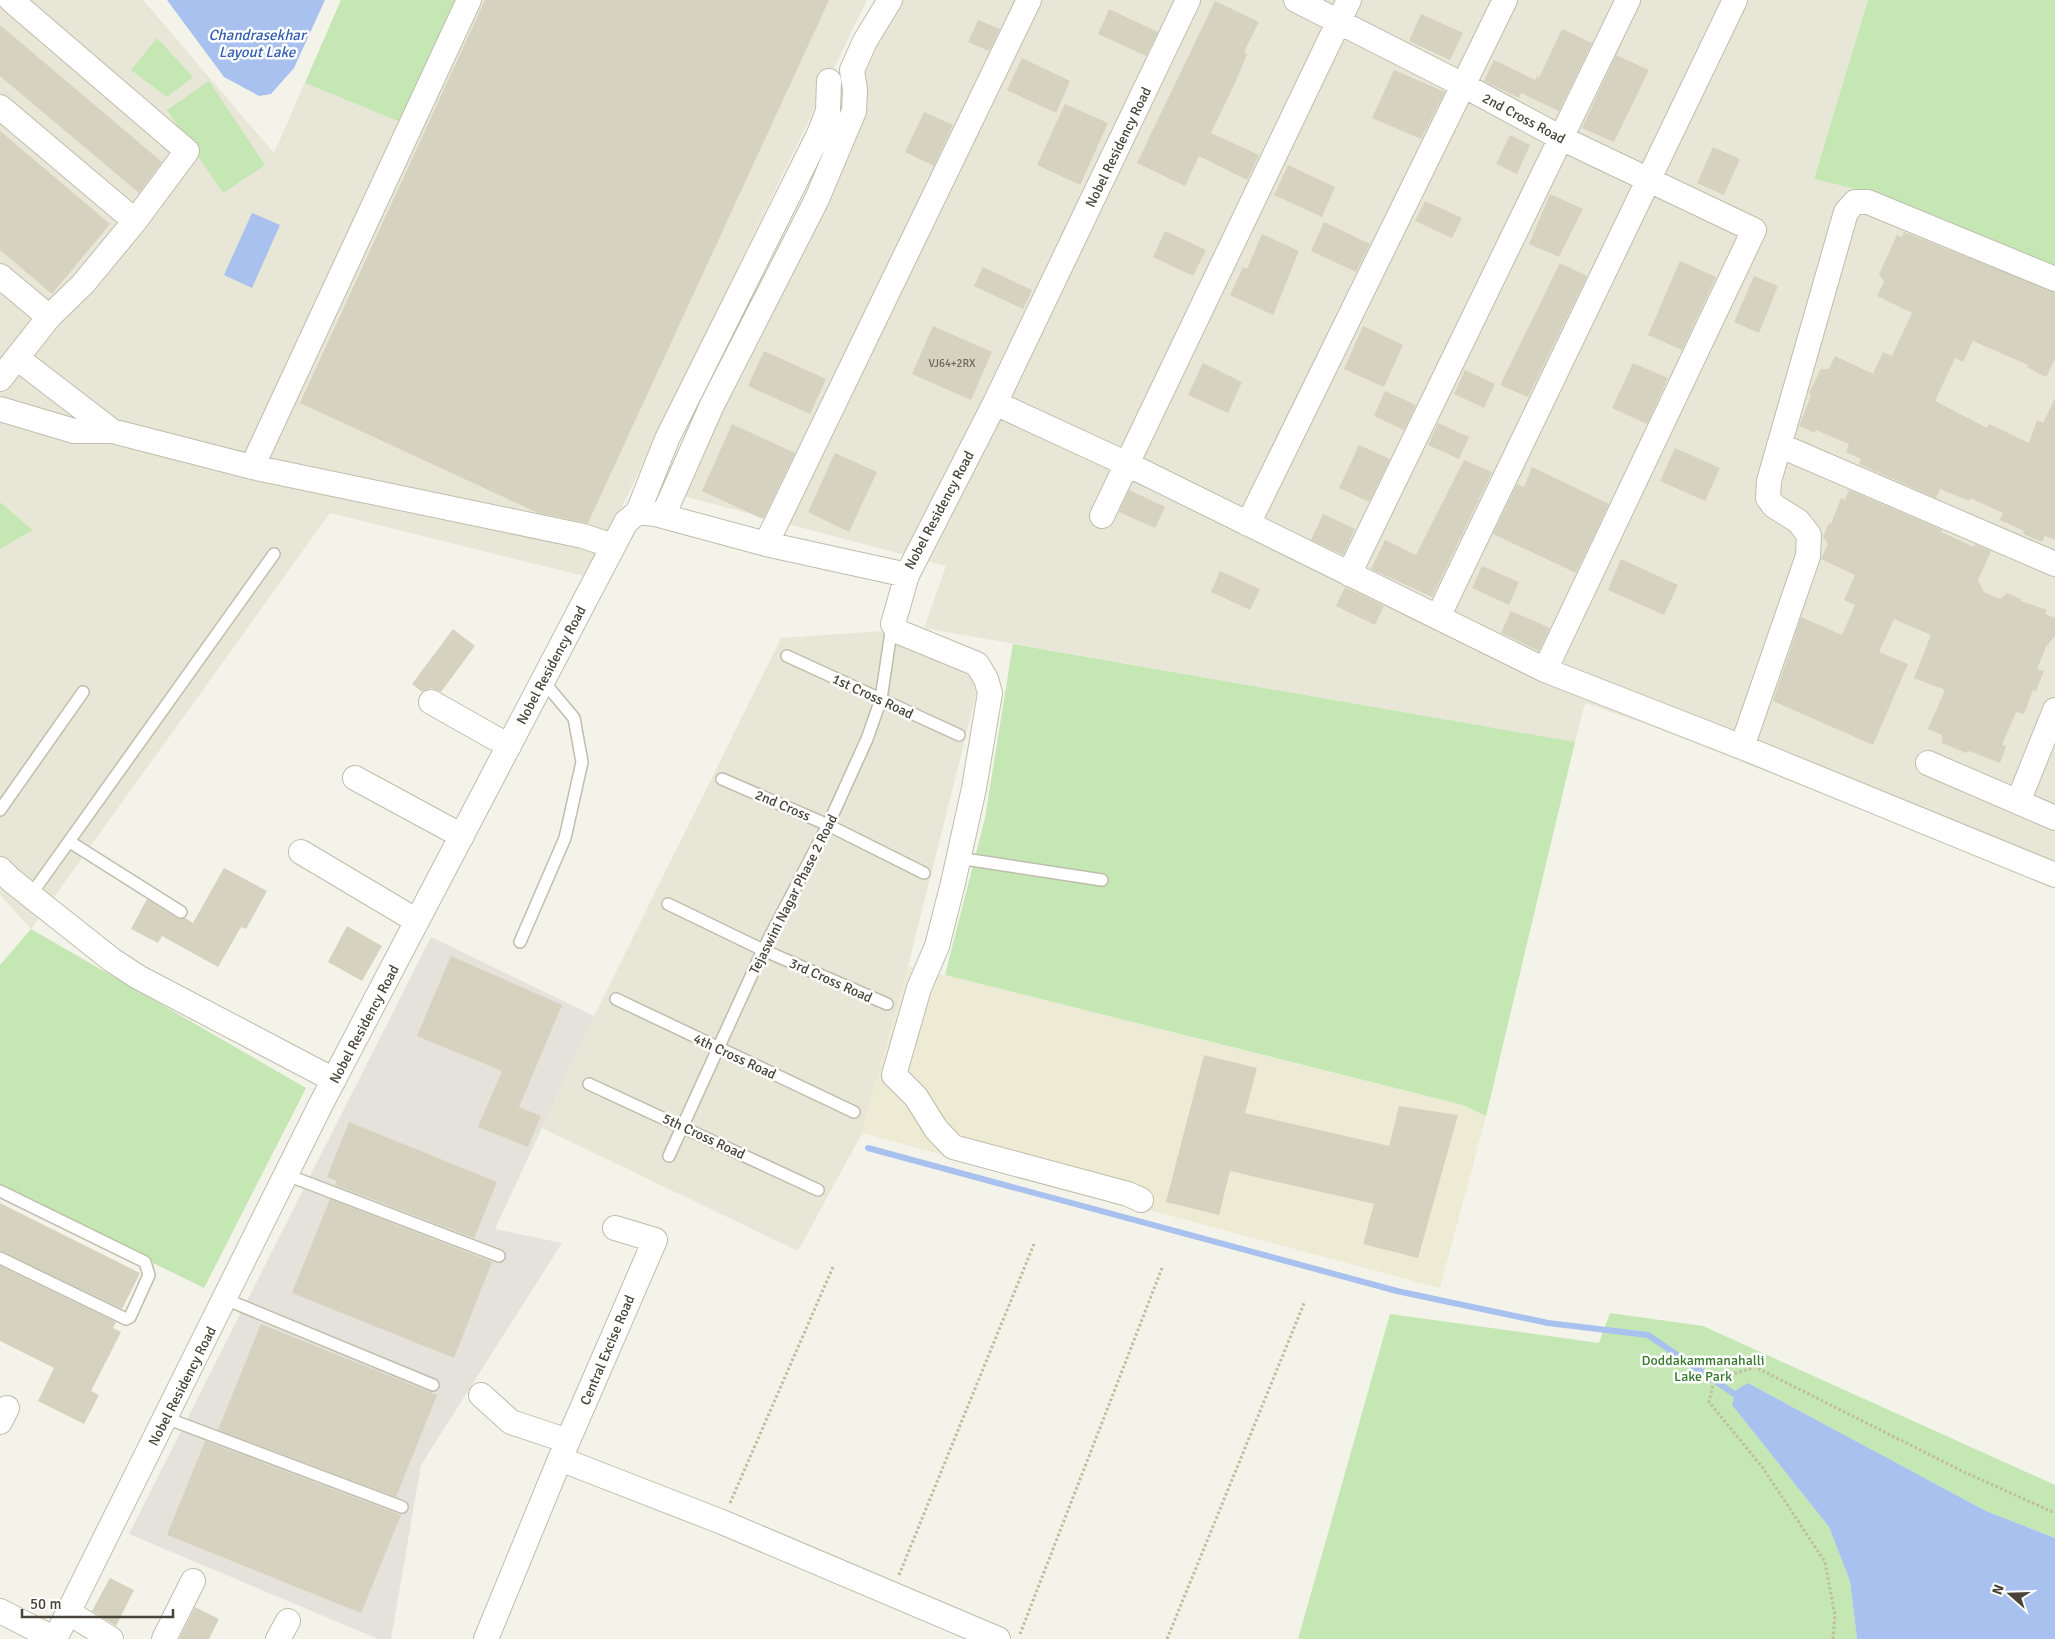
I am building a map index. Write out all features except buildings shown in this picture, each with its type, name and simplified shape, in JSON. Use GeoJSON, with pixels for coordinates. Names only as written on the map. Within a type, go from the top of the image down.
{"type":"FeatureCollection","features":[{"type":"Feature","properties":{"kind":"street"},"geometry":{"type":"LineString","coordinates":[[0,378],[49,317],[82,284],[135,221],[187,151],[11,0]]}},
{"type":"Feature","properties":{"kind":"street"},"geometry":{"type":"LineString","coordinates":[[252,467],[469,0]]}},
{"type":"Feature","properties":{"kind":"street"},"geometry":{"type":"LineString","coordinates":[[662,516],[712,405],[818,199],[854,111],[855,90],[852,70],[865,41],[890,0]]}},
{"type":"Feature","properties":{"kind":"street"},"geometry":{"type":"LineString","coordinates":[[766,544],[1030,0]]}},
{"type":"Feature","properties":{"kind":"street","name":"Nobel Residency Road"},"geometry":{"type":"LineString","coordinates":[[55,1639],[334,1080],[626,522],[638,512],[662,516],[766,544],[907,575],[995,403],[1188,0]]}},
{"type":"Feature","properties":{"kind":"street","name":"2nd Cross Road"},"geometry":{"type":"LineString","coordinates":[[1296,0],[1344,10],[1464,85],[1561,138],[1754,230],[1545,670]]}},
{"type":"Feature","properties":{"kind":"street"},"geometry":{"type":"LineString","coordinates":[[1248,524],[1505,0]]}},
{"type":"Feature","properties":{"kind":"street"},"geometry":{"type":"LineString","coordinates":[[1350,574],[1628,0]]}},
{"type":"Feature","properties":{"kind":"street"},"geometry":{"type":"LineString","coordinates":[[1438,618],[1735,0]]}},
{"type":"Feature","properties":{"kind":"street"},"geometry":{"type":"LineString","coordinates":[[1102,516],[1344,10]]}},
{"type":"Feature","properties":{"kind":"street"},"geometry":{"type":"LineString","coordinates":[[638,512],[667,439],[819,134],[828,111],[829,81]]}},
{"type":"Feature","properties":{"kind":"street"},"geometry":{"type":"LineString","coordinates":[[0,107],[135,221]]}},
{"type":"Feature","properties":{"kind":"street"},"geometry":{"type":"LineString","coordinates":[[1742,747],[1808,556],[1809,535],[1798,521],[1774,506],[1768,498],[1769,481],[1846,212],[1855,202],[1868,202],[2055,279]]}},
{"type":"Feature","properties":{"kind":"street"},"geometry":{"type":"LineString","coordinates":[[0,276],[49,317]]}},
{"type":"Feature","properties":{"kind":"street"},"geometry":{"type":"LineString","coordinates":[[17,358],[112,431]]}},
{"type":"Feature","properties":{"kind":"street"},"geometry":{"type":"LineString","coordinates":[[995,403],[1127,464],[1545,670],[1742,747],[2055,875]]}},
{"type":"Feature","properties":{"kind":"street"},"geometry":{"type":"LineString","coordinates":[[0,408],[74,431],[112,431],[252,467],[538,528],[578,549],[610,552]]}},
{"type":"Feature","properties":{"kind":"street"},"geometry":{"type":"LineString","coordinates":[[1779,445],[2055,564]]}},
{"type":"Feature","properties":{"kind":"street"},"geometry":{"type":"LineString","coordinates":[[907,575],[892,624],[899,632],[977,664],[986,679],[990,693],[975,779],[937,946],[919,988],[894,1075],[916,1097],[936,1129],[953,1147],[1128,1194],[1140,1200]]}},
{"type":"Feature","properties":{"kind":"street"},"geometry":{"type":"LineString","coordinates":[[431,702],[509,746]]}},
{"type":"Feature","properties":{"kind":"street"},"geometry":{"type":"LineString","coordinates":[[2018,802],[2055,710]]}},
{"type":"Feature","properties":{"kind":"street"},"geometry":{"type":"LineString","coordinates":[[1928,763],[2055,818]]}},
{"type":"Feature","properties":{"kind":"street"},"geometry":{"type":"LineString","coordinates":[[355,778],[462,836]]}},
{"type":"Feature","properties":{"kind":"street"},"geometry":{"type":"LineString","coordinates":[[301,852],[418,921]]}},
{"type":"Feature","properties":{"kind":"street"},"geometry":{"type":"LineString","coordinates":[[4,882],[30,896],[112,960],[171,997],[334,1080]]}},
{"type":"Feature","properties":{"kind":"street","name":"Central Excise Road"},"geometry":{"type":"LineString","coordinates":[[486,1639],[564,1450],[655,1240],[615,1228]]}},
{"type":"Feature","properties":{"kind":"street"},"geometry":{"type":"LineString","coordinates":[[481,1395],[511,1422],[564,1450],[722,1522],[998,1639]]}},
{"type":"Feature","properties":{"kind":"street"},"geometry":{"type":"LineString","coordinates":[[164,1639],[193,1581]]}},
{"type":"Feature","properties":{"kind":"street"},"geometry":{"type":"LineString","coordinates":[[0,1611],[55,1639]]}},
{"type":"Feature","properties":{"kind":"street"},"geometry":{"type":"LineString","coordinates":[[68,1612],[111,1639]]}},
{"type":"Feature","properties":{"kind":"lane"},"geometry":{"type":"LineString","coordinates":[[30,896],[274,554]]}},
{"type":"Feature","properties":{"kind":"lane","name":"Tejaswini Nagar Phase 2 Road"},"geometry":{"type":"LineString","coordinates":[[669,1156],[763,950],[828,825],[867,739],[880,699],[892,624]]}},
{"type":"Feature","properties":{"kind":"lane","name":"1st Cross Road"},"geometry":{"type":"LineString","coordinates":[[787,656],[959,735]]}},
{"type":"Feature","properties":{"kind":"lane"},"geometry":{"type":"LineString","coordinates":[[520,942],[565,838],[582,762],[574,718],[543,681]]}},
{"type":"Feature","properties":{"kind":"lane"},"geometry":{"type":"LineString","coordinates":[[0,810],[83,692]]}},
{"type":"Feature","properties":{"kind":"lane","name":"2nd Cross"},"geometry":{"type":"LineString","coordinates":[[722,779],[828,825],[924,873]]}},
{"type":"Feature","properties":{"kind":"lane"},"geometry":{"type":"LineString","coordinates":[[70,842],[181,912]]}},
{"type":"Feature","properties":{"kind":"lane"},"geometry":{"type":"LineString","coordinates":[[958,858],[1102,880]]}},
{"type":"Feature","properties":{"kind":"lane","name":"3rd Cross Road"},"geometry":{"type":"LineString","coordinates":[[668,904],[763,950],[887,1004]]}},
{"type":"Feature","properties":{"kind":"lane","name":"4th Cross Road"},"geometry":{"type":"LineString","coordinates":[[616,999],[854,1112]]}},
{"type":"Feature","properties":{"kind":"lane","name":"5th Cross Road"},"geometry":{"type":"LineString","coordinates":[[589,1084],[818,1190]]}},
{"type":"Feature","properties":{"kind":"lane"},"geometry":{"type":"LineString","coordinates":[[287,1175],[499,1256]]}},
{"type":"Feature","properties":{"kind":"lane"},"geometry":{"type":"LineString","coordinates":[[0,1191],[145,1262],[149,1275],[130,1317],[126,1319],[0,1258]]}},
{"type":"Feature","properties":{"kind":"lane"},"geometry":{"type":"LineString","coordinates":[[225,1299],[432,1385]]}},
{"type":"Feature","properties":{"kind":"lane"},"geometry":{"type":"LineString","coordinates":[[166,1418],[402,1507]]}},
{"type":"Feature","properties":{"kind":"path"},"geometry":{"type":"LineString","coordinates":[[891,1594],[1034,1244]]}},
{"type":"Feature","properties":{"kind":"path"},"geometry":{"type":"LineString","coordinates":[[722,1522],[833,1267]]}},
{"type":"Feature","properties":{"kind":"path"},"geometry":{"type":"LineString","coordinates":[[1018,1639],[1162,1268]]}},
{"type":"Feature","properties":{"kind":"path"},"geometry":{"type":"LineString","coordinates":[[1168,1639],[1305,1301]]}},
{"type":"Feature","properties":{"kind":"path"},"geometry":{"type":"LineString","coordinates":[[1833,1639],[1834,1615],[1825,1562],[1762,1468],[1709,1402],[1714,1380],[1755,1367],[1964,1472],[2055,1513]]}},
{"type":"Feature","properties":{"kind":"shaded area"},"geometry":{"type":"Polygon","coordinates":[[[0,0],[143,0],[274,153],[341,0],[867,0],[588,577],[330,513],[31,929],[0,895],[0,549],[33,530],[0,502],[0,0]]]}},
{"type":"Feature","properties":{"kind":"shaded area"},"geometry":{"type":"Polygon","coordinates":[[[898,0],[1868,0],[1814,179],[1868,192],[2055,267],[2055,886],[1646,724],[1585,703],[1575,742],[924,628],[946,566],[676,494],[898,0]]]}},
{"type":"Feature","properties":{"kind":"shaded area"},"geometry":{"type":"Polygon","coordinates":[[[884,631],[981,676],[908,966],[862,1133],[798,1251],[542,1128],[594,1016],[781,638],[884,631]]]}},
{"type":"Feature","properties":{"kind":"shaded area"},"geometry":{"type":"Polygon","coordinates":[[[431,937],[594,1016],[495,1229],[562,1243],[421,1465],[391,1639],[378,1639],[129,1534],[431,937]]]}},
{"type":"Feature","properties":{"kind":"shaded area"},"geometry":{"type":"Polygon","coordinates":[[[908,966],[1463,1105],[1486,1116],[1440,1288],[862,1133],[908,966]]]}},
{"type":"Feature","properties":{"kind":"green space"},"geometry":{"type":"Polygon","coordinates":[[[341,0],[461,0],[403,123],[305,83],[341,0]]]}},
{"type":"Feature","properties":{"kind":"green space"},"geometry":{"type":"Polygon","coordinates":[[[1868,0],[2055,0],[2055,267],[1868,192],[1814,179],[1868,0]]]}},
{"type":"Feature","properties":{"kind":"green space"},"geometry":{"type":"Polygon","coordinates":[[[157,38],[193,77],[167,97],[131,70],[157,38]]]}},
{"type":"Feature","properties":{"kind":"green space"},"geometry":{"type":"Polygon","coordinates":[[[209,81],[265,165],[223,193],[167,110],[209,81]]]}},
{"type":"Feature","properties":{"kind":"green space"},"geometry":{"type":"Polygon","coordinates":[[[0,502],[33,530],[0,549],[0,502]]]}},
{"type":"Feature","properties":{"kind":"green space"},"geometry":{"type":"Polygon","coordinates":[[[1013,644],[1575,742],[1486,1116],[1463,1105],[945,975],[985,818],[1013,644]]]}},
{"type":"Feature","properties":{"kind":"green space"},"geometry":{"type":"Polygon","coordinates":[[[31,929],[306,1088],[204,1288],[0,1188],[0,965],[31,929]]]}},
{"type":"Feature","properties":{"kind":"green space","name":"Doddakammanahalli Lake Park"},"geometry":{"type":"Polygon","coordinates":[[[1610,1313],[1703,1326],[2055,1485],[2055,1538],[1986,1511],[1748,1383],[1732,1405],[1829,1527],[1850,1581],[1857,1639],[1298,1639],[1390,1314],[1599,1343],[1610,1313]]]}},
{"type":"Feature","properties":{"kind":"water","name":"Chandrasekhar Layout Lake"},"geometry":{"type":"Polygon","coordinates":[[[167,0],[325,0],[294,68],[271,94],[259,96],[224,77],[167,0]]]}},
{"type":"Feature","properties":{"kind":"water"},"geometry":{"type":"Polygon","coordinates":[[[252,213],[280,225],[252,288],[224,275],[252,213]]]}},
{"type":"Feature","properties":{"kind":"water"},"geometry":{"type":"Polygon","coordinates":[[[1748,1383],[1986,1511],[2055,1538],[2055,1639],[1857,1639],[1850,1581],[1829,1527],[1732,1405],[1736,1390],[1748,1383]]]}},
{"type":"Feature","properties":{"kind":"waterway"},"geometry":{"type":"LineString","coordinates":[[868,1148],[1397,1291],[1548,1323],[1648,1335],[1740,1398]]}}]}
